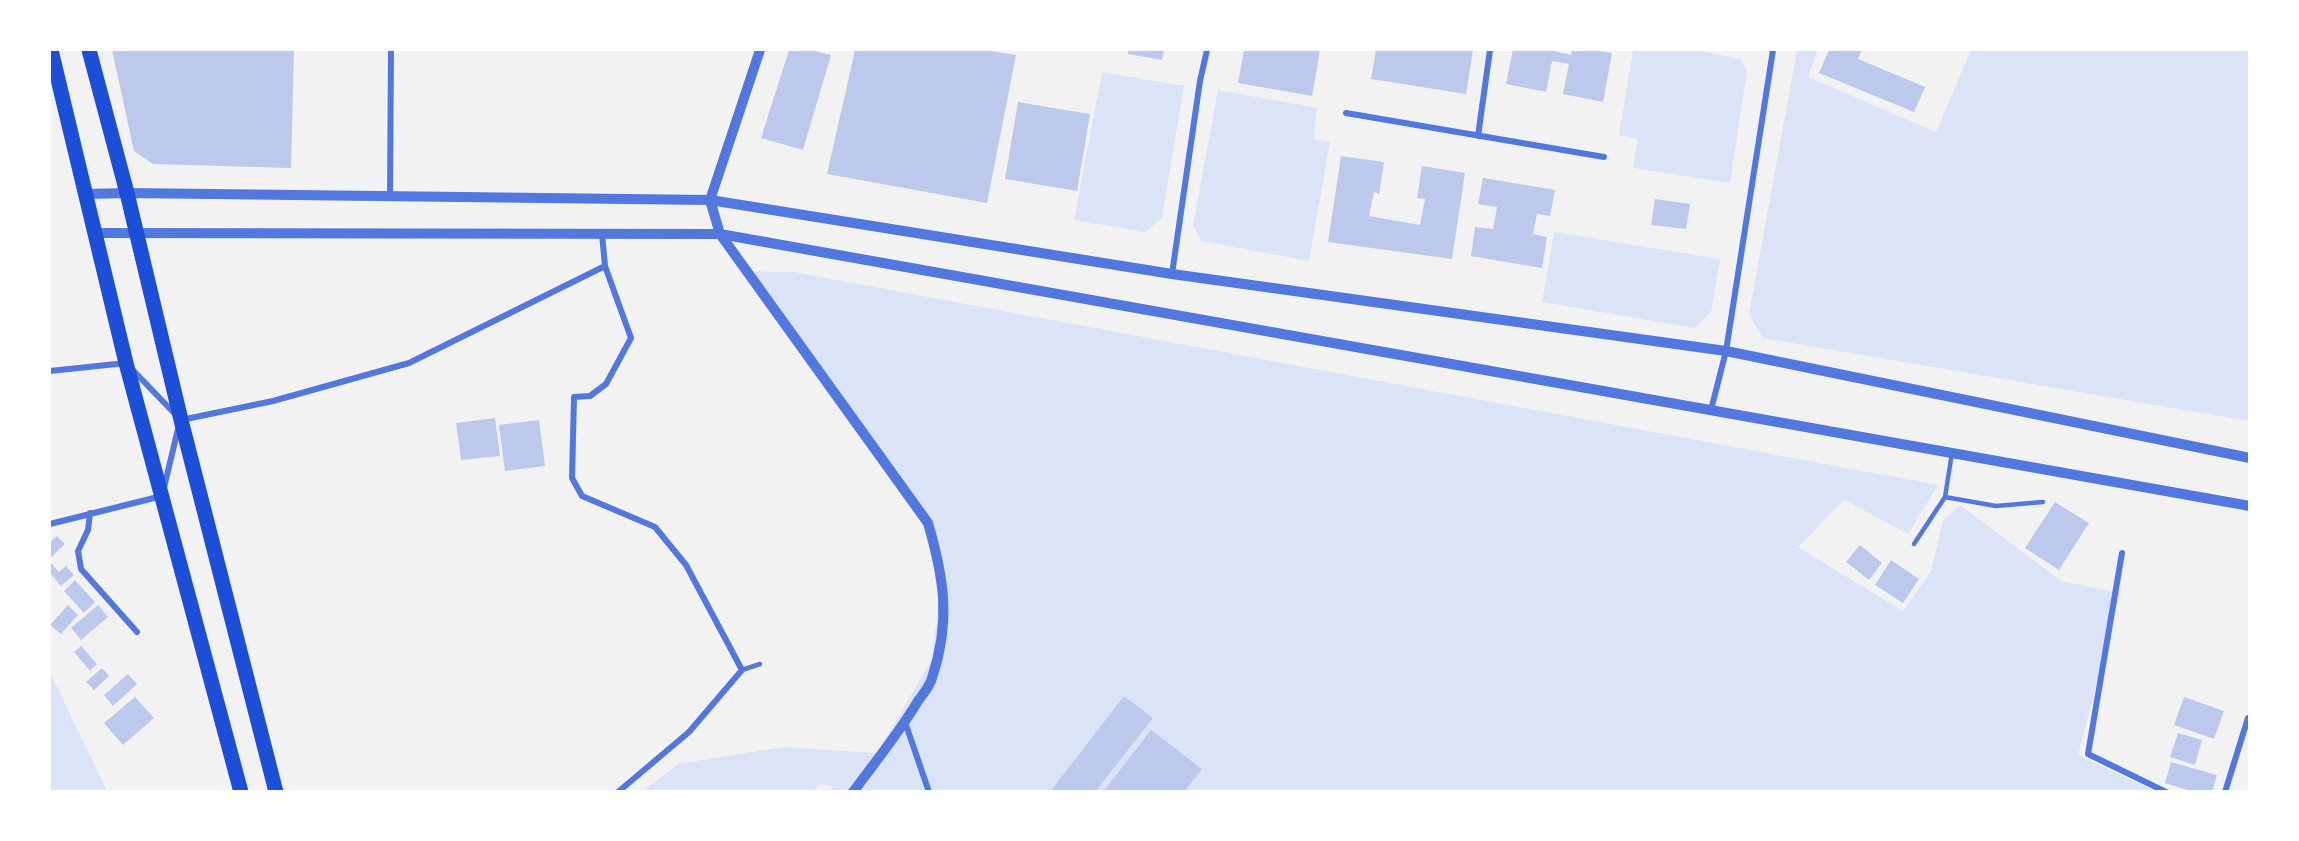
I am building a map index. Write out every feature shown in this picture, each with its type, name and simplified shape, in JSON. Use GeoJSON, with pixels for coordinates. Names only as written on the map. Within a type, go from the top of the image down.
{"type":"FeatureCollection","features":[{"type":"Feature","properties":{"kind":"main road"},"geometry":{"type":"LineString","coordinates":[[51,50],[126,363],[241,792]]}},
{"type":"Feature","properties":{"kind":"main road"},"geometry":{"type":"LineString","coordinates":[[89,50],[276,792]]}},
{"type":"Feature","properties":{"kind":"street"},"geometry":{"type":"LineString","coordinates":[[390,196],[391,50]]}},
{"type":"Feature","properties":{"kind":"street"},"geometry":{"type":"LineString","coordinates":[[760,50],[710,200],[720,234],[928,523],[940,566],[945,597],[941,637],[932,679],[905,722],[853,792]]}},
{"type":"Feature","properties":{"kind":"street"},"geometry":{"type":"LineString","coordinates":[[1172,274],[1200,81],[1207,50]]}},
{"type":"Feature","properties":{"kind":"street"},"geometry":{"type":"LineString","coordinates":[[1478,136],[1490,50]]}},
{"type":"Feature","properties":{"kind":"street"},"geometry":{"type":"LineString","coordinates":[[1711,410],[1726,351],[1773,50]]}},
{"type":"Feature","properties":{"kind":"street"},"geometry":{"type":"LineString","coordinates":[[1346,113],[1604,157]]}},
{"type":"Feature","properties":{"kind":"street"},"geometry":{"type":"LineString","coordinates":[[86,194],[710,200],[1172,274],[1726,351],[2250,458]]}},
{"type":"Feature","properties":{"kind":"street"},"geometry":{"type":"LineString","coordinates":[[95,233],[720,234],[2250,506]]}},
{"type":"Feature","properties":{"kind":"street"},"geometry":{"type":"LineString","coordinates":[[602,234],[605,266],[631,338],[606,384],[590,396],[574,397],[572,478],[582,496],[655,527],[686,565],[742,670],[689,732],[618,792]]}},
{"type":"Feature","properties":{"kind":"street"},"geometry":{"type":"LineString","coordinates":[[181,420],[273,401],[409,363],[605,266]]}},
{"type":"Feature","properties":{"kind":"street"},"geometry":{"type":"LineString","coordinates":[[50,371],[126,363],[181,420]]}},
{"type":"Feature","properties":{"kind":"street"},"geometry":{"type":"LineString","coordinates":[[50,524],[162,496],[181,420]]}},
{"type":"Feature","properties":{"kind":"street"},"geometry":{"type":"LineString","coordinates":[[90,513],[88,530],[78,551],[81,569],[137,632]]}},
{"type":"Feature","properties":{"kind":"street"},"geometry":{"type":"LineString","coordinates":[[2122,553],[2088,754],[2166,792]]}},
{"type":"Feature","properties":{"kind":"street"},"geometry":{"type":"LineString","coordinates":[[2226,792],[2248,718]]}},
{"type":"Feature","properties":{"kind":"street"},"geometry":{"type":"LineString","coordinates":[[905,722],[929,792]]}},
{"type":"Feature","properties":{"kind":"lane"},"geometry":{"type":"LineString","coordinates":[[1914,544],[1944,497],[1953,453]]}},
{"type":"Feature","properties":{"kind":"lane"},"geometry":{"type":"LineString","coordinates":[[1944,497],[1996,506],[2043,502]]}},
{"type":"Feature","properties":{"kind":"lane"},"geometry":{"type":"LineString","coordinates":[[742,670],[760,664]]}},
{"type":"Feature","properties":{"kind":"shaded area"},"geometry":{"type":"Polygon","coordinates":[[[1633,50],[1694,50],[1741,59],[1747,71],[1730,183],[1633,168],[1638,139],[1619,135],[1633,50]]]}},
{"type":"Feature","properties":{"kind":"shaded area"},"geometry":{"type":"Polygon","coordinates":[[[1797,50],[1818,50],[1808,77],[1936,132],[1971,50],[2249,50],[2249,421],[1763,338],[1749,314],[1797,50]]]}},
{"type":"Feature","properties":{"kind":"shaded area"},"geometry":{"type":"Polygon","coordinates":[[[1102,72],[1184,86],[1162,218],[1146,232],[1074,220],[1102,72]]]}},
{"type":"Feature","properties":{"kind":"shaded area"},"geometry":{"type":"Polygon","coordinates":[[[1218,90],[1317,108],[1314,139],[1330,142],[1309,261],[1201,241],[1193,225],[1218,90]]]}},
{"type":"Feature","properties":{"kind":"shaded area"},"geometry":{"type":"Polygon","coordinates":[[[1554,232],[1720,259],[1711,312],[1695,328],[1542,302],[1554,232]]]}},
{"type":"Feature","properties":{"kind":"shaded area"},"geometry":{"type":"Polygon","coordinates":[[[741,271],[794,272],[1938,485],[1908,534],[1844,500],[1798,547],[1903,611],[1931,571],[1943,520],[1960,505],[2061,581],[2120,593],[2078,755],[2155,791],[830,792],[833,787],[821,784],[812,792],[642,792],[678,764],[783,747],[877,753],[931,661],[942,582],[925,522],[741,271]]]}},
{"type":"Feature","properties":{"kind":"shaded area"},"geometry":{"type":"Polygon","coordinates":[[[50,672],[107,791],[50,791],[50,672]]]}},
{"type":"Feature","properties":{"kind":"building"},"geometry":{"type":"Polygon","coordinates":[[[112,50],[294,50],[291,168],[153,164],[134,151],[112,50]]]}},
{"type":"Feature","properties":{"kind":"building"},"geometry":{"type":"Polygon","coordinates":[[[789,50],[811,50],[831,55],[803,150],[761,138],[789,50]]]}},
{"type":"Feature","properties":{"kind":"building"},"geometry":{"type":"Polygon","coordinates":[[[855,50],[984,50],[1016,55],[987,203],[827,174],[855,50]]]}},
{"type":"Feature","properties":{"kind":"building"},"geometry":{"type":"Polygon","coordinates":[[[1128,50],[1164,50],[1162,60],[1128,54],[1128,50]]]}},
{"type":"Feature","properties":{"kind":"building"},"geometry":{"type":"Polygon","coordinates":[[[1244,50],[1320,50],[1312,96],[1238,83],[1244,50]]]}},
{"type":"Feature","properties":{"kind":"building"},"geometry":{"type":"Polygon","coordinates":[[[1376,50],[1473,50],[1466,94],[1371,79],[1376,50]]]}},
{"type":"Feature","properties":{"kind":"building"},"geometry":{"type":"Polygon","coordinates":[[[1513,50],[1554,50],[1571,55],[1572,50],[1612,53],[1603,102],[1563,94],[1569,64],[1552,61],[1546,92],[1506,84],[1513,50]]]}},
{"type":"Feature","properties":{"kind":"building"},"geometry":{"type":"Polygon","coordinates":[[[1829,50],[1862,50],[1858,59],[1925,87],[1914,112],[1819,73],[1829,50]]]}},
{"type":"Feature","properties":{"kind":"building"},"geometry":{"type":"Polygon","coordinates":[[[1018,102],[1090,114],[1077,191],[1005,179],[1018,102]]]}},
{"type":"Feature","properties":{"kind":"building"},"geometry":{"type":"Polygon","coordinates":[[[1341,156],[1384,162],[1379,194],[1374,192],[1369,216],[1420,225],[1425,199],[1417,198],[1422,166],[1465,173],[1452,259],[1328,242],[1341,156]]]}},
{"type":"Feature","properties":{"kind":"building"},"geometry":{"type":"Polygon","coordinates":[[[1483,178],[1555,190],[1550,216],[1537,214],[1533,234],[1547,237],[1542,268],[1471,256],[1475,227],[1493,229],[1497,207],[1478,204],[1483,178]]]}},
{"type":"Feature","properties":{"kind":"building"},"geometry":{"type":"Polygon","coordinates":[[[1655,199],[1690,204],[1686,229],[1651,225],[1655,199]]]}},
{"type":"Feature","properties":{"kind":"building"},"geometry":{"type":"Polygon","coordinates":[[[495,418],[500,456],[461,460],[456,423],[495,418]]]}},
{"type":"Feature","properties":{"kind":"building"},"geometry":{"type":"Polygon","coordinates":[[[539,420],[545,466],[505,471],[499,425],[539,420]]]}},
{"type":"Feature","properties":{"kind":"building"},"geometry":{"type":"Polygon","coordinates":[[[2055,502],[2089,523],[2059,570],[2025,548],[2055,502]]]}},
{"type":"Feature","properties":{"kind":"building"},"geometry":{"type":"Polygon","coordinates":[[[57,536],[65,544],[50,558],[50,542],[57,536]]]}},
{"type":"Feature","properties":{"kind":"building"},"geometry":{"type":"Polygon","coordinates":[[[1860,545],[1882,563],[1869,580],[1846,562],[1860,545]]]}},
{"type":"Feature","properties":{"kind":"building"},"geometry":{"type":"Polygon","coordinates":[[[1891,560],[1919,579],[1903,603],[1875,585],[1891,560]]]}},
{"type":"Feature","properties":{"kind":"building"},"geometry":{"type":"Polygon","coordinates":[[[51,563],[59,572],[66,566],[74,575],[61,586],[50,573],[51,563]]]}},
{"type":"Feature","properties":{"kind":"building"},"geometry":{"type":"Polygon","coordinates":[[[75,580],[95,602],[84,613],[64,591],[75,580]]]}},
{"type":"Feature","properties":{"kind":"building"},"geometry":{"type":"Polygon","coordinates":[[[68,605],[78,615],[61,634],[50,625],[68,605]]]}},
{"type":"Feature","properties":{"kind":"building"},"geometry":{"type":"Polygon","coordinates":[[[98,605],[108,617],[81,640],[71,628],[98,605]]]}},
{"type":"Feature","properties":{"kind":"building"},"geometry":{"type":"Polygon","coordinates":[[[81,646],[97,664],[90,671],[74,652],[81,646]]]}},
{"type":"Feature","properties":{"kind":"building"},"geometry":{"type":"Polygon","coordinates":[[[102,668],[109,676],[94,690],[86,682],[102,668]]]}},
{"type":"Feature","properties":{"kind":"building"},"geometry":{"type":"Polygon","coordinates":[[[128,674],[137,684],[113,706],[104,695],[128,674]]]}},
{"type":"Feature","properties":{"kind":"building"},"geometry":{"type":"Polygon","coordinates":[[[1124,696],[1153,718],[1095,792],[1050,792],[1124,696]]]}},
{"type":"Feature","properties":{"kind":"building"},"geometry":{"type":"Polygon","coordinates":[[[135,697],[154,718],[123,745],[104,723],[135,697]]]}},
{"type":"Feature","properties":{"kind":"building"},"geometry":{"type":"Polygon","coordinates":[[[2184,697],[2224,711],[2214,739],[2174,725],[2184,697]]]}},
{"type":"Feature","properties":{"kind":"building"},"geometry":{"type":"Polygon","coordinates":[[[1151,730],[1202,769],[1184,792],[1103,792],[1151,730]]]}},
{"type":"Feature","properties":{"kind":"building"},"geometry":{"type":"Polygon","coordinates":[[[2178,733],[2202,740],[2195,765],[2170,757],[2178,733]]]}},
{"type":"Feature","properties":{"kind":"building"},"geometry":{"type":"Polygon","coordinates":[[[2171,762],[2217,775],[2212,792],[2194,792],[2165,783],[2171,762]]]}}]}
